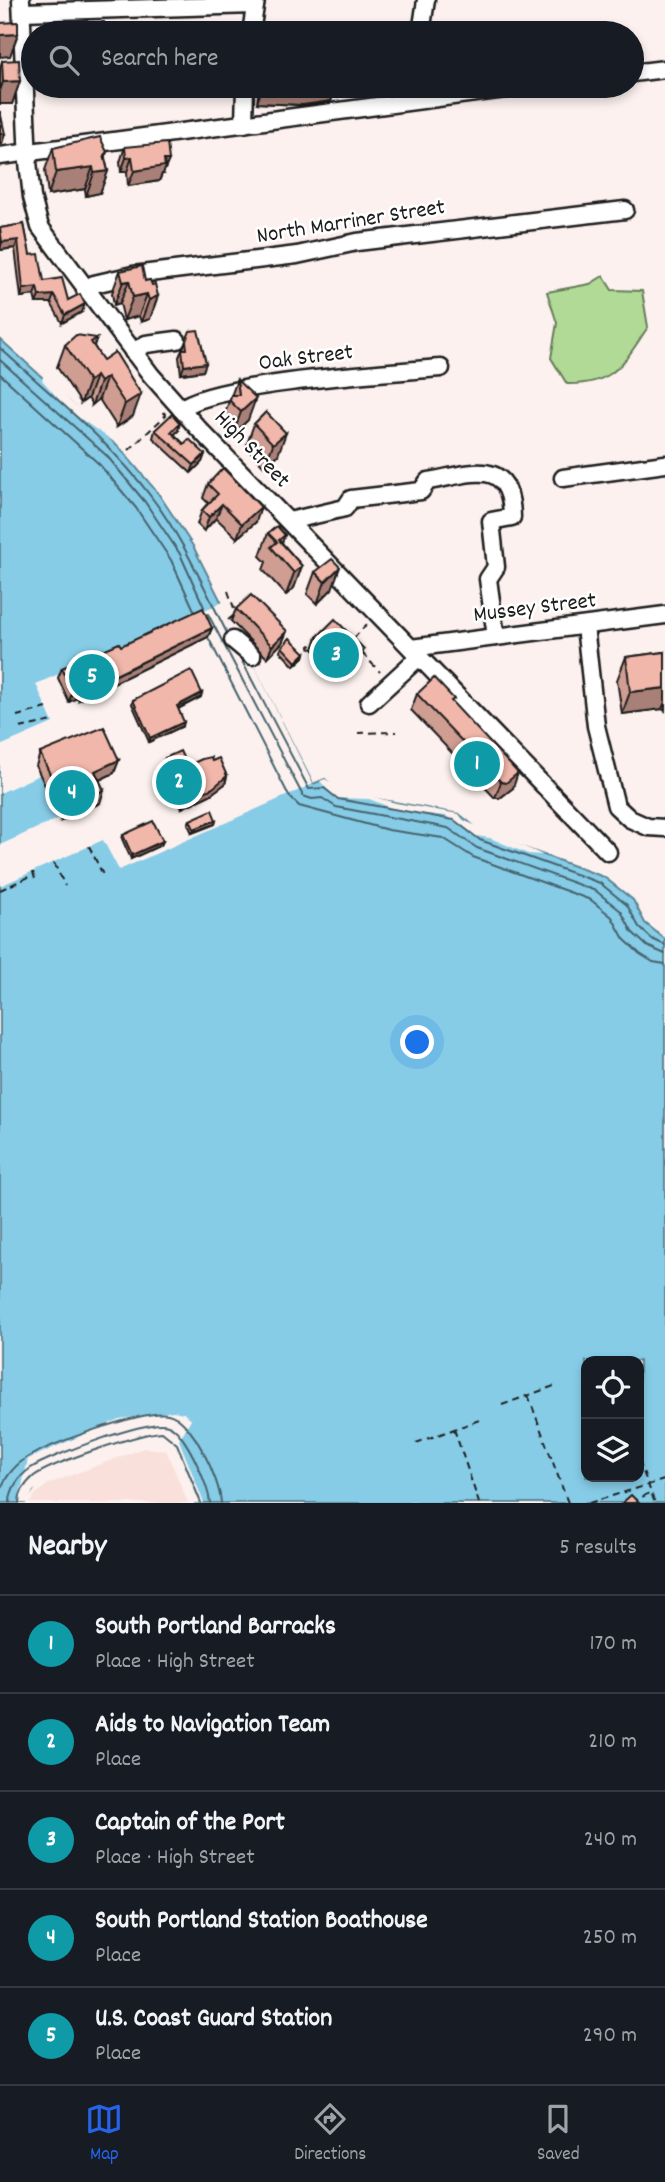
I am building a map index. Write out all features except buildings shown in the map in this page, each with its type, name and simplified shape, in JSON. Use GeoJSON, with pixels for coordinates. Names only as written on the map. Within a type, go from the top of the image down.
{"type":"FeatureCollection","features":[{"type":"Feature","properties":{"kind":"street"},"geometry":{"type":"LineString","coordinates":[[423,21],[426,0]]}},
{"type":"Feature","properties":{"kind":"street"},"geometry":{"type":"LineString","coordinates":[[21,6],[256,2],[253,21]]}},
{"type":"Feature","properties":{"kind":"street"},"geometry":{"type":"LineString","coordinates":[[644,72],[665,69]]}},
{"type":"Feature","properties":{"kind":"street","name":"High Street"},"geometry":{"type":"LineString","coordinates":[[25,98],[32,197],[40,228],[85,290],[181,409],[608,852]]}},
{"type":"Feature","properties":{"kind":"street"},"geometry":{"type":"LineString","coordinates":[[244,124],[245,98]]}},
{"type":"Feature","properties":{"kind":"street"},"geometry":{"type":"LineString","coordinates":[[0,156],[244,124],[390,98]]}},
{"type":"Feature","properties":{"kind":"street","name":"North Marriner Street"},"geometry":{"type":"LineString","coordinates":[[85,290],[107,280],[133,275],[297,255],[357,242],[625,211]]}},
{"type":"Feature","properties":{"kind":"street"},"geometry":{"type":"LineString","coordinates":[[133,352],[146,344],[177,340]]}},
{"type":"Feature","properties":{"kind":"street","name":"Oak Street"},"geometry":{"type":"LineString","coordinates":[[181,409],[190,402],[236,391],[321,379],[441,368]]}},
{"type":"Feature","properties":{"kind":"street"},"geometry":{"type":"LineString","coordinates":[[562,478],[665,464]]}},
{"type":"Feature","properties":{"kind":"street"},"geometry":{"type":"LineString","coordinates":[[289,521],[345,508],[351,499],[421,491],[428,481],[485,472],[500,479],[508,485],[512,496],[512,517],[491,521],[496,567],[488,579],[496,637]]}},
{"type":"Feature","properties":{"kind":"street","name":"Mussey Street"},"geometry":{"type":"LineString","coordinates":[[415,652],[496,637],[665,615]]}},
{"type":"Feature","properties":{"kind":"street"},"geometry":{"type":"LineString","coordinates":[[585,626],[596,726],[616,806],[629,819],[648,827],[665,828]]}},
{"type":"Feature","properties":{"kind":"street"},"geometry":{"type":"LineString","coordinates":[[233,640],[252,656]]}},
{"type":"Feature","properties":{"kind":"street"},"geometry":{"type":"LineString","coordinates":[[369,703],[415,652]]}},
{"type":"Feature","properties":{"kind":"path"},"geometry":{"type":"LineString","coordinates":[[129,450],[166,415],[162,410]]}},
{"type":"Feature","properties":{"kind":"path"},"geometry":{"type":"LineString","coordinates":[[228,591],[237,614]]}},
{"type":"Feature","properties":{"kind":"path"},"geometry":{"type":"LineString","coordinates":[[228,620],[241,608]]}},
{"type":"Feature","properties":{"kind":"path"},"geometry":{"type":"LineString","coordinates":[[349,643],[368,623]]}},
{"type":"Feature","properties":{"kind":"path"},"geometry":{"type":"LineString","coordinates":[[312,649],[309,647],[324,632]]}},
{"type":"Feature","properties":{"kind":"path"},"geometry":{"type":"LineString","coordinates":[[355,649],[361,651],[385,678]]}},
{"type":"Feature","properties":{"kind":"path"},"geometry":{"type":"LineString","coordinates":[[17,716],[47,708]]}},
{"type":"Feature","properties":{"kind":"path"},"geometry":{"type":"LineString","coordinates":[[20,728],[52,721]]}},
{"type":"Feature","properties":{"kind":"path"},"geometry":{"type":"LineString","coordinates":[[358,733],[396,732]]}},
{"type":"Feature","properties":{"kind":"path"},"geometry":{"type":"LineString","coordinates":[[89,846],[103,875]]}},
{"type":"Feature","properties":{"kind":"path"},"geometry":{"type":"LineString","coordinates":[[54,863],[65,886]]}},
{"type":"Feature","properties":{"kind":"path"},"geometry":{"type":"LineString","coordinates":[[0,890],[34,875]]}},
{"type":"Feature","properties":{"kind":"path"},"geometry":{"type":"LineString","coordinates":[[502,1405],[554,1386]]}},
{"type":"Feature","properties":{"kind":"path"},"geometry":{"type":"LineString","coordinates":[[528,1395],[568,1503]]}},
{"type":"Feature","properties":{"kind":"path"},"geometry":{"type":"LineString","coordinates":[[416,1443],[482,1419]]}},
{"type":"Feature","properties":{"kind":"path"},"geometry":{"type":"LineString","coordinates":[[454,1429],[479,1503]]}},
{"type":"Feature","properties":{"kind":"path"},"geometry":{"type":"LineString","coordinates":[[644,1475],[655,1503]]}},
{"type":"Feature","properties":{"kind":"path"},"geometry":{"type":"LineString","coordinates":[[589,1503],[664,1480]]}},
{"type":"Feature","properties":{"kind":"path"},"geometry":{"type":"LineString","coordinates":[[632,1503],[650,1493]]}},
{"type":"Feature","properties":{"kind":"shaded area"},"geometry":{"type":"Polygon","coordinates":[[[144,1448],[166,1450],[188,1503],[30,1503],[48,1484],[144,1448]]]}},
{"type":"Feature","properties":{"kind":"green space"},"geometry":{"type":"Polygon","coordinates":[[[603,276],[612,290],[642,291],[648,327],[624,361],[607,376],[583,383],[567,384],[551,358],[557,323],[547,292],[590,284],[603,276]]]}},
{"type":"Feature","properties":{"kind":"water"},"geometry":{"type":"Polygon","coordinates":[[[0,339],[118,446],[158,493],[193,546],[313,784],[325,779],[339,792],[459,814],[483,833],[604,877],[633,900],[645,923],[665,939],[665,1503],[195,1503],[171,1447],[162,1439],[144,1440],[40,1480],[25,1503],[0,1503],[0,339]]]}},
{"type":"Feature","properties":{"kind":"pier"},"geometry":{"type":"Polygon","coordinates":[[[44,374],[71,402],[119,442],[117,444],[68,410],[42,380],[44,374]]]}},
{"type":"Feature","properties":{"kind":"pier"},"geometry":{"type":"Polygon","coordinates":[[[223,602],[313,784],[119,870],[103,840],[0,886],[0,845],[94,802],[74,759],[0,793],[0,746],[53,723],[36,684],[223,602]]]}},
{"type":"Feature","properties":{"kind":"pier"},"geometry":{"type":"Polygon","coordinates":[[[325,779],[341,788],[396,803],[459,814],[463,820],[543,855],[528,854],[490,838],[476,836],[446,816],[399,811],[369,799],[335,798],[320,781],[325,779]]]}},
{"type":"Feature","properties":{"kind":"pier"},"geometry":{"type":"Polygon","coordinates":[[[173,1411],[184,1413],[191,1419],[179,1440],[204,1503],[191,1503],[168,1449],[161,1443],[145,1444],[44,1482],[33,1491],[28,1503],[18,1503],[28,1459],[119,1419],[173,1411]]]}},
{"type":"Feature","properties":{"kind":"place","name":"Captain of the Port"},"geometry":{"type":"Point","coordinates":[336,655]}},
{"type":"Feature","properties":{"kind":"place","name":"U.S. Coast Guard Station"},"geometry":{"type":"Point","coordinates":[92,677]}},
{"type":"Feature","properties":{"kind":"place","name":"South Portland Barracks"},"geometry":{"type":"Point","coordinates":[477,764]}},
{"type":"Feature","properties":{"kind":"place","name":"Aids to Navigation Team"},"geometry":{"type":"Point","coordinates":[179,782]}},
{"type":"Feature","properties":{"kind":"place","name":"South Portland Station Boathouse"},"geometry":{"type":"Point","coordinates":[72,793]}}]}
